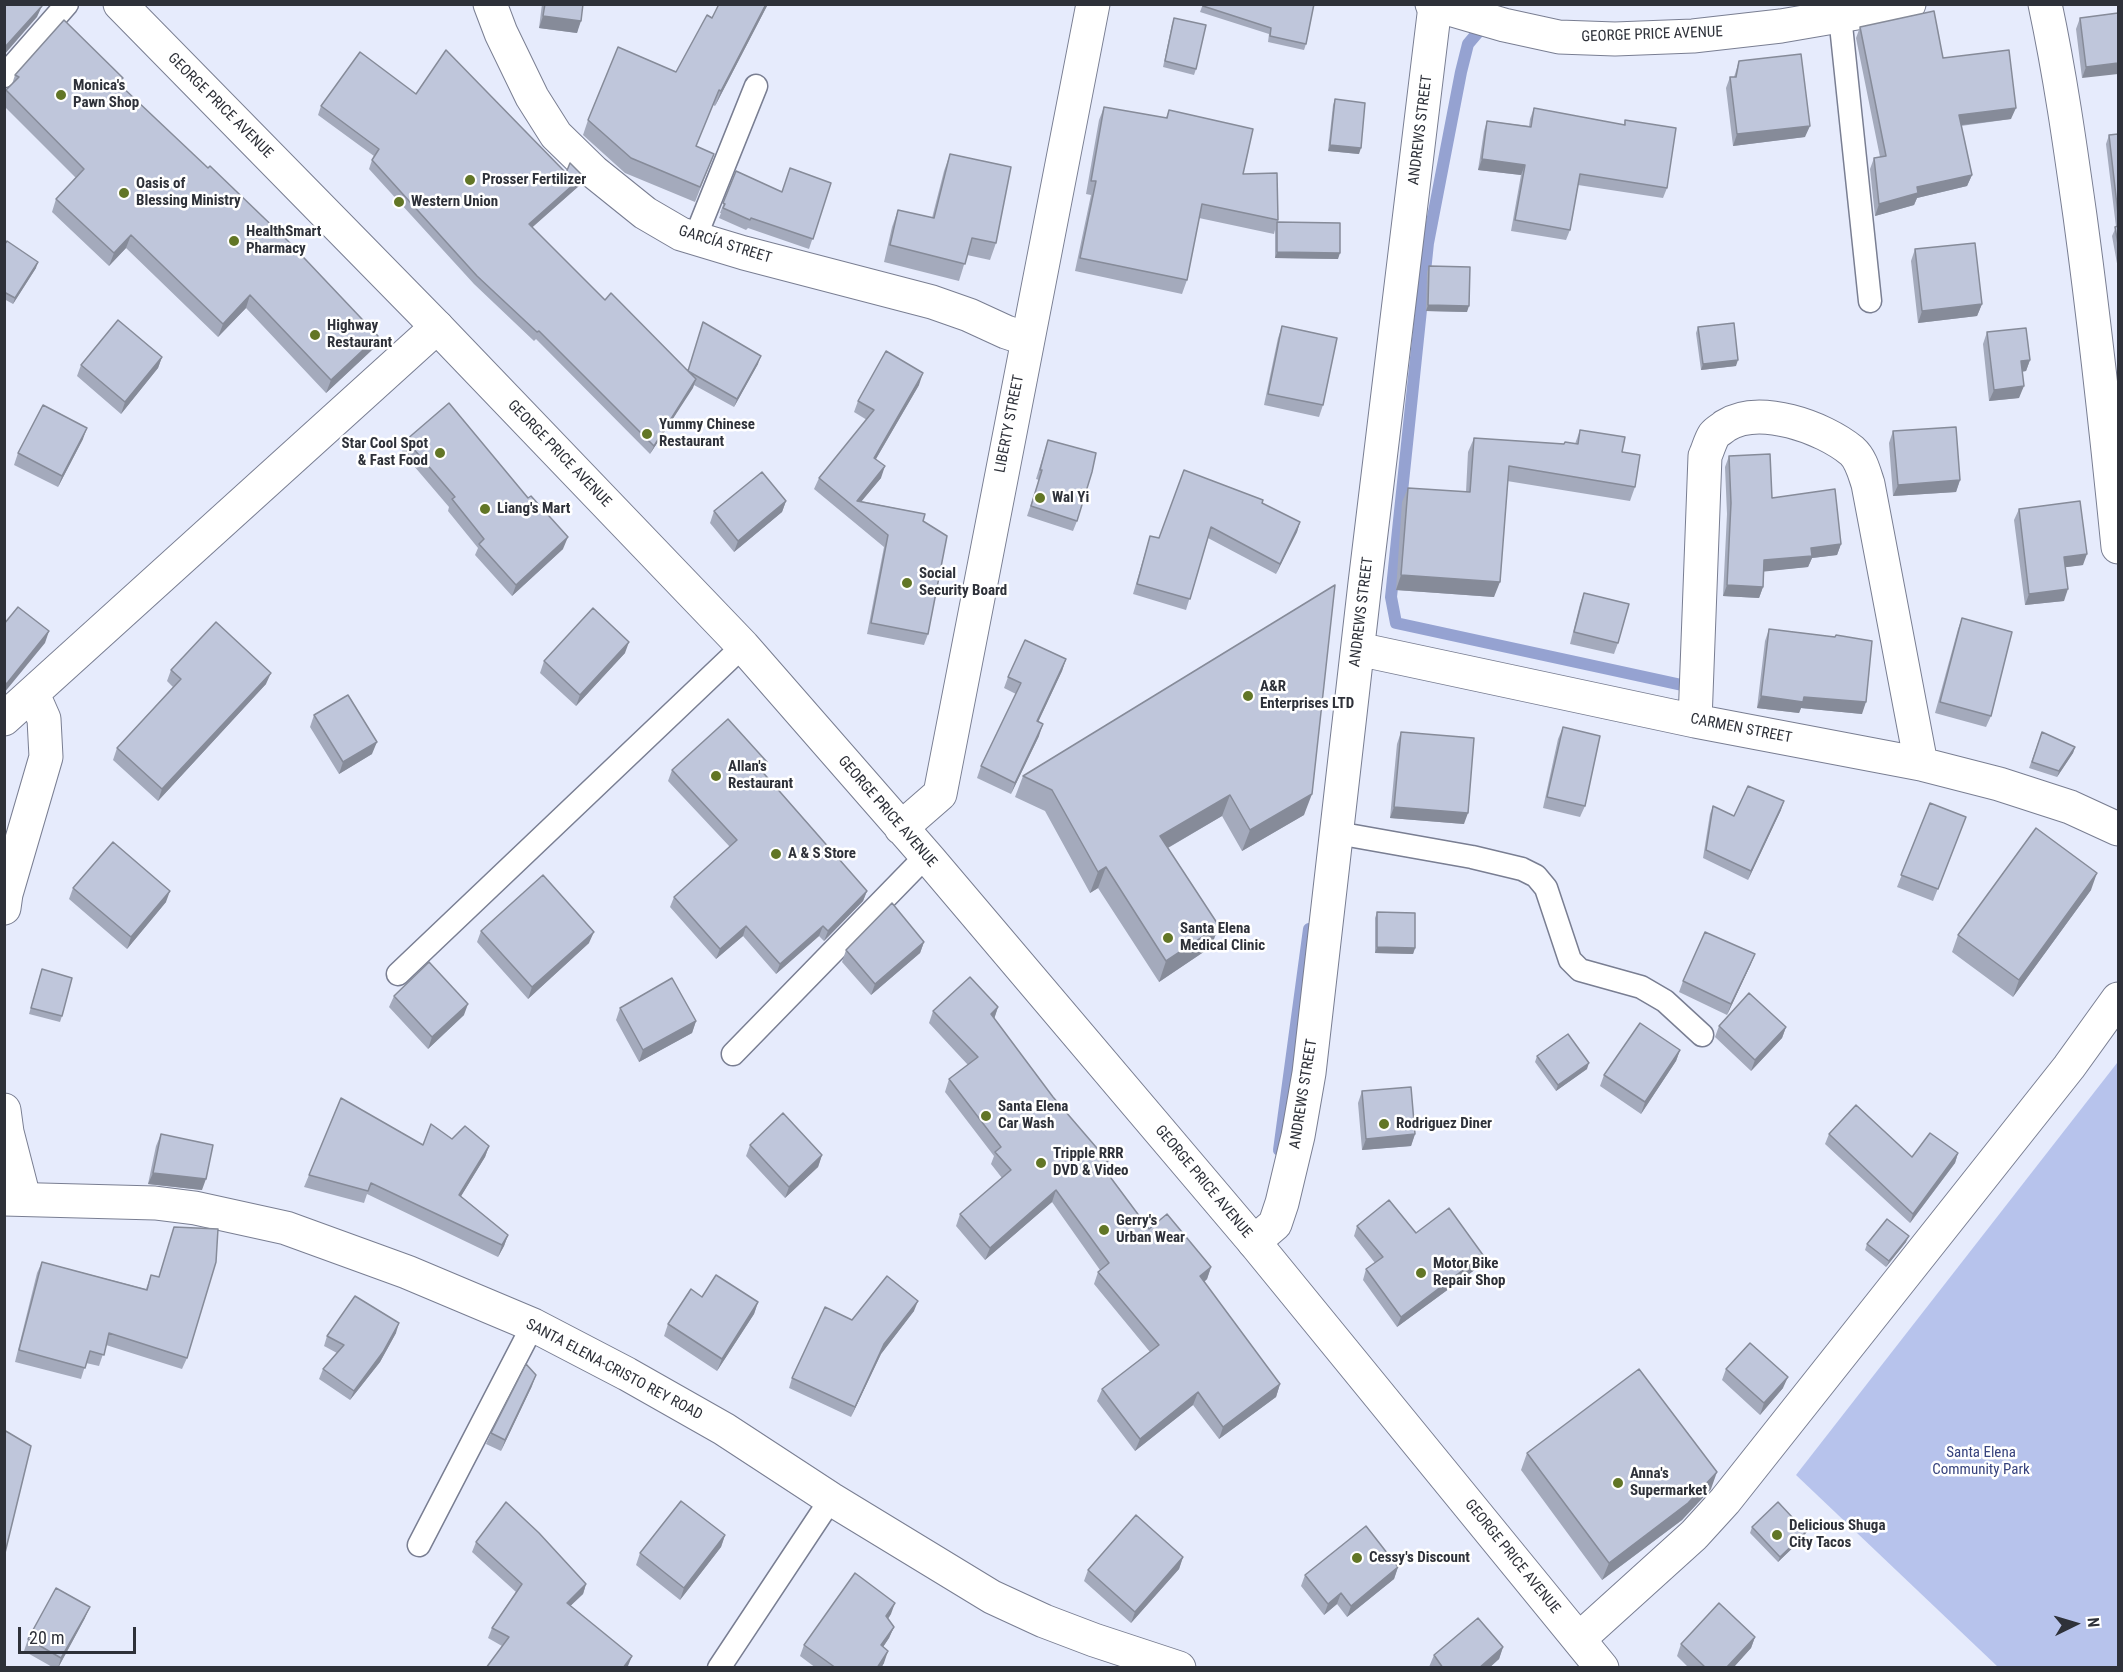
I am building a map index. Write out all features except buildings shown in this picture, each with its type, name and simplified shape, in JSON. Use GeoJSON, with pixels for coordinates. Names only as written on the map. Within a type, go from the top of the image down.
{"type":"FeatureCollection","features":[{"type":"Feature","properties":{"kind":"street","name":"GEORGE PRICE AVENUE"},"geometry":{"type":"LineString","coordinates":[[120,4],[437,327],[743,646],[926,856],[1254,1242],[1602,1668]]}},
{"type":"Feature","properties":{"kind":"street","name":"GARCÍA STREET"},"geometry":{"type":"LineString","coordinates":[[490,4],[501,33],[532,97],[556,135],[594,172],[645,213],[681,234],[744,253],[932,302],[1027,339]]}},
{"type":"Feature","properties":{"kind":"street","name":"LIBERTY STREET"},"geometry":{"type":"LineString","coordinates":[[901,828],[940,794],[1093,4]]}},
{"type":"Feature","properties":{"kind":"street","name":"GEORGE PRICE AVENUE"},"geometry":{"type":"LineString","coordinates":[[1434,5],[1504,25],[1559,37],[1616,39],[1693,36],[1781,26],[1909,4]]}},
{"type":"Feature","properties":{"kind":"street"},"geometry":{"type":"LineString","coordinates":[[2044,4],[2054,45],[2090,289],[2118,547]]}},
{"type":"Feature","properties":{"kind":"street","name":"ANDREWS STREET"},"geometry":{"type":"LineString","coordinates":[[1254,1242],[1275,1224],[1288,1183],[1309,1073],[1434,5]]}},
{"type":"Feature","properties":{"kind":"street"},"geometry":{"type":"LineString","coordinates":[[4,719],[437,327]]}},
{"type":"Feature","properties":{"kind":"street"},"geometry":{"type":"LineString","coordinates":[[1695,721],[1705,456],[1715,433],[1732,422],[1761,417],[1794,421],[1829,436],[1853,452],[1862,465],[1868,484],[1921,764]]}},
{"type":"Feature","properties":{"kind":"street","name":"CARMEN STREET"},"geometry":{"type":"LineString","coordinates":[[1358,649],[1695,721],[1921,764],[1999,784],[2070,807],[2118,829]]}},
{"type":"Feature","properties":{"kind":"street"},"geometry":{"type":"LineString","coordinates":[[4,908],[6,894],[46,757],[44,719],[33,694]]}},
{"type":"Feature","properties":{"kind":"street"},"geometry":{"type":"LineString","coordinates":[[1579,1639],[1694,1535],[1725,1501],[2069,1067],[2118,999]]}},
{"type":"Feature","properties":{"kind":"street"},"geometry":{"type":"LineString","coordinates":[[4,1110],[11,1149],[14,1199]]}},
{"type":"Feature","properties":{"kind":"street","name":"SANTA ELENA-CRISTO REY ROAD"},"geometry":{"type":"LineString","coordinates":[[14,1199],[155,1203],[195,1208],[286,1228],[407,1272],[533,1325],[627,1374],[724,1429],[831,1499],[992,1597],[1094,1641],[1179,1668]]}},
{"type":"Feature","properties":{"kind":"lane"},"geometry":{"type":"LineString","coordinates":[[4,76],[66,4]]}},
{"type":"Feature","properties":{"kind":"lane"},"geometry":{"type":"LineString","coordinates":[[1840,16],[1870,301]]}},
{"type":"Feature","properties":{"kind":"lane"},"geometry":{"type":"LineString","coordinates":[[695,238],[756,86]]}},
{"type":"Feature","properties":{"kind":"lane"},"geometry":{"type":"LineString","coordinates":[[398,974],[743,646]]}},
{"type":"Feature","properties":{"kind":"lane"},"geometry":{"type":"LineString","coordinates":[[1337,833],[1472,857],[1522,869],[1536,876],[1546,888],[1570,960],[1580,970],[1641,987],[1665,1001],[1702,1035]]}},
{"type":"Feature","properties":{"kind":"lane"},"geometry":{"type":"LineString","coordinates":[[733,1054],[926,856]]}},
{"type":"Feature","properties":{"kind":"lane"},"geometry":{"type":"LineString","coordinates":[[419,1545],[533,1325]]}},
{"type":"Feature","properties":{"kind":"lane"},"geometry":{"type":"LineString","coordinates":[[719,1668],[831,1499]]}},
{"type":"Feature","properties":{"kind":"green space","name":"Santa Elena Community Park"},"geometry":{"type":"Polygon","coordinates":[[[2117,1063],[2118,1667],[1998,1667],[1796,1475],[2117,1063]]]}},
{"type":"Feature","properties":{"kind":"waterway"},"geometry":{"type":"LineString","coordinates":[[1479,31],[1468,44],[1461,72],[1428,243],[1391,597],[1396,623],[1691,687]]}},
{"type":"Feature","properties":{"kind":"waterway"},"geometry":{"type":"LineString","coordinates":[[1279,1150],[1309,929]]}},
{"type":"Feature","properties":{"kind":"place","name":"Monica's Pawn Shop"},"geometry":{"type":"Point","coordinates":[61,95]}},
{"type":"Feature","properties":{"kind":"place","name":"Prosser Fertilizer"},"geometry":{"type":"Point","coordinates":[470,180]}},
{"type":"Feature","properties":{"kind":"place","name":"Oasis of Blessing Ministry"},"geometry":{"type":"Point","coordinates":[124,193]}},
{"type":"Feature","properties":{"kind":"place","name":"Western Union"},"geometry":{"type":"Point","coordinates":[399,202]}},
{"type":"Feature","properties":{"kind":"place","name":"HealthSmart Pharmacy"},"geometry":{"type":"Point","coordinates":[234,241]}},
{"type":"Feature","properties":{"kind":"place","name":"Highway Restaurant"},"geometry":{"type":"Point","coordinates":[315,335]}},
{"type":"Feature","properties":{"kind":"place","name":"Yummy Chinese Restaurant"},"geometry":{"type":"Point","coordinates":[647,434]}},
{"type":"Feature","properties":{"kind":"place","name":"Star Cool Spot & Fast Food"},"geometry":{"type":"Point","coordinates":[440,453]}},
{"type":"Feature","properties":{"kind":"place","name":"Wal Yi"},"geometry":{"type":"Point","coordinates":[1040,498]}},
{"type":"Feature","properties":{"kind":"place","name":"Liang's Mart"},"geometry":{"type":"Point","coordinates":[485,509]}},
{"type":"Feature","properties":{"kind":"place","name":"Social Security Board"},"geometry":{"type":"Point","coordinates":[907,583]}},
{"type":"Feature","properties":{"kind":"place","name":"A&R Enterprises LTD"},"geometry":{"type":"Point","coordinates":[1248,696]}},
{"type":"Feature","properties":{"kind":"place","name":"Allan's Restaurant"},"geometry":{"type":"Point","coordinates":[716,776]}},
{"type":"Feature","properties":{"kind":"place","name":"A & S Store"},"geometry":{"type":"Point","coordinates":[776,854]}},
{"type":"Feature","properties":{"kind":"place","name":"Santa Elena Medical Clinic"},"geometry":{"type":"Point","coordinates":[1168,938]}},
{"type":"Feature","properties":{"kind":"place","name":"Santa Elena Car Wash"},"geometry":{"type":"Point","coordinates":[986,1116]}},
{"type":"Feature","properties":{"kind":"place","name":"Rodriguez Diner"},"geometry":{"type":"Point","coordinates":[1384,1124]}},
{"type":"Feature","properties":{"kind":"place","name":"Tripple RRR DVD & Video"},"geometry":{"type":"Point","coordinates":[1041,1163]}},
{"type":"Feature","properties":{"kind":"place","name":"Gerry's Urban Wear"},"geometry":{"type":"Point","coordinates":[1104,1230]}},
{"type":"Feature","properties":{"kind":"place","name":"Motor Bike Repair Shop"},"geometry":{"type":"Point","coordinates":[1421,1273]}},
{"type":"Feature","properties":{"kind":"place","name":"Anna's Supermarket"},"geometry":{"type":"Point","coordinates":[1618,1483]}},
{"type":"Feature","properties":{"kind":"place","name":"Delicious Shuga City Tacos"},"geometry":{"type":"Point","coordinates":[1777,1535]}},
{"type":"Feature","properties":{"kind":"place","name":"Cessy's Discount"},"geometry":{"type":"Point","coordinates":[1357,1558]}}]}
